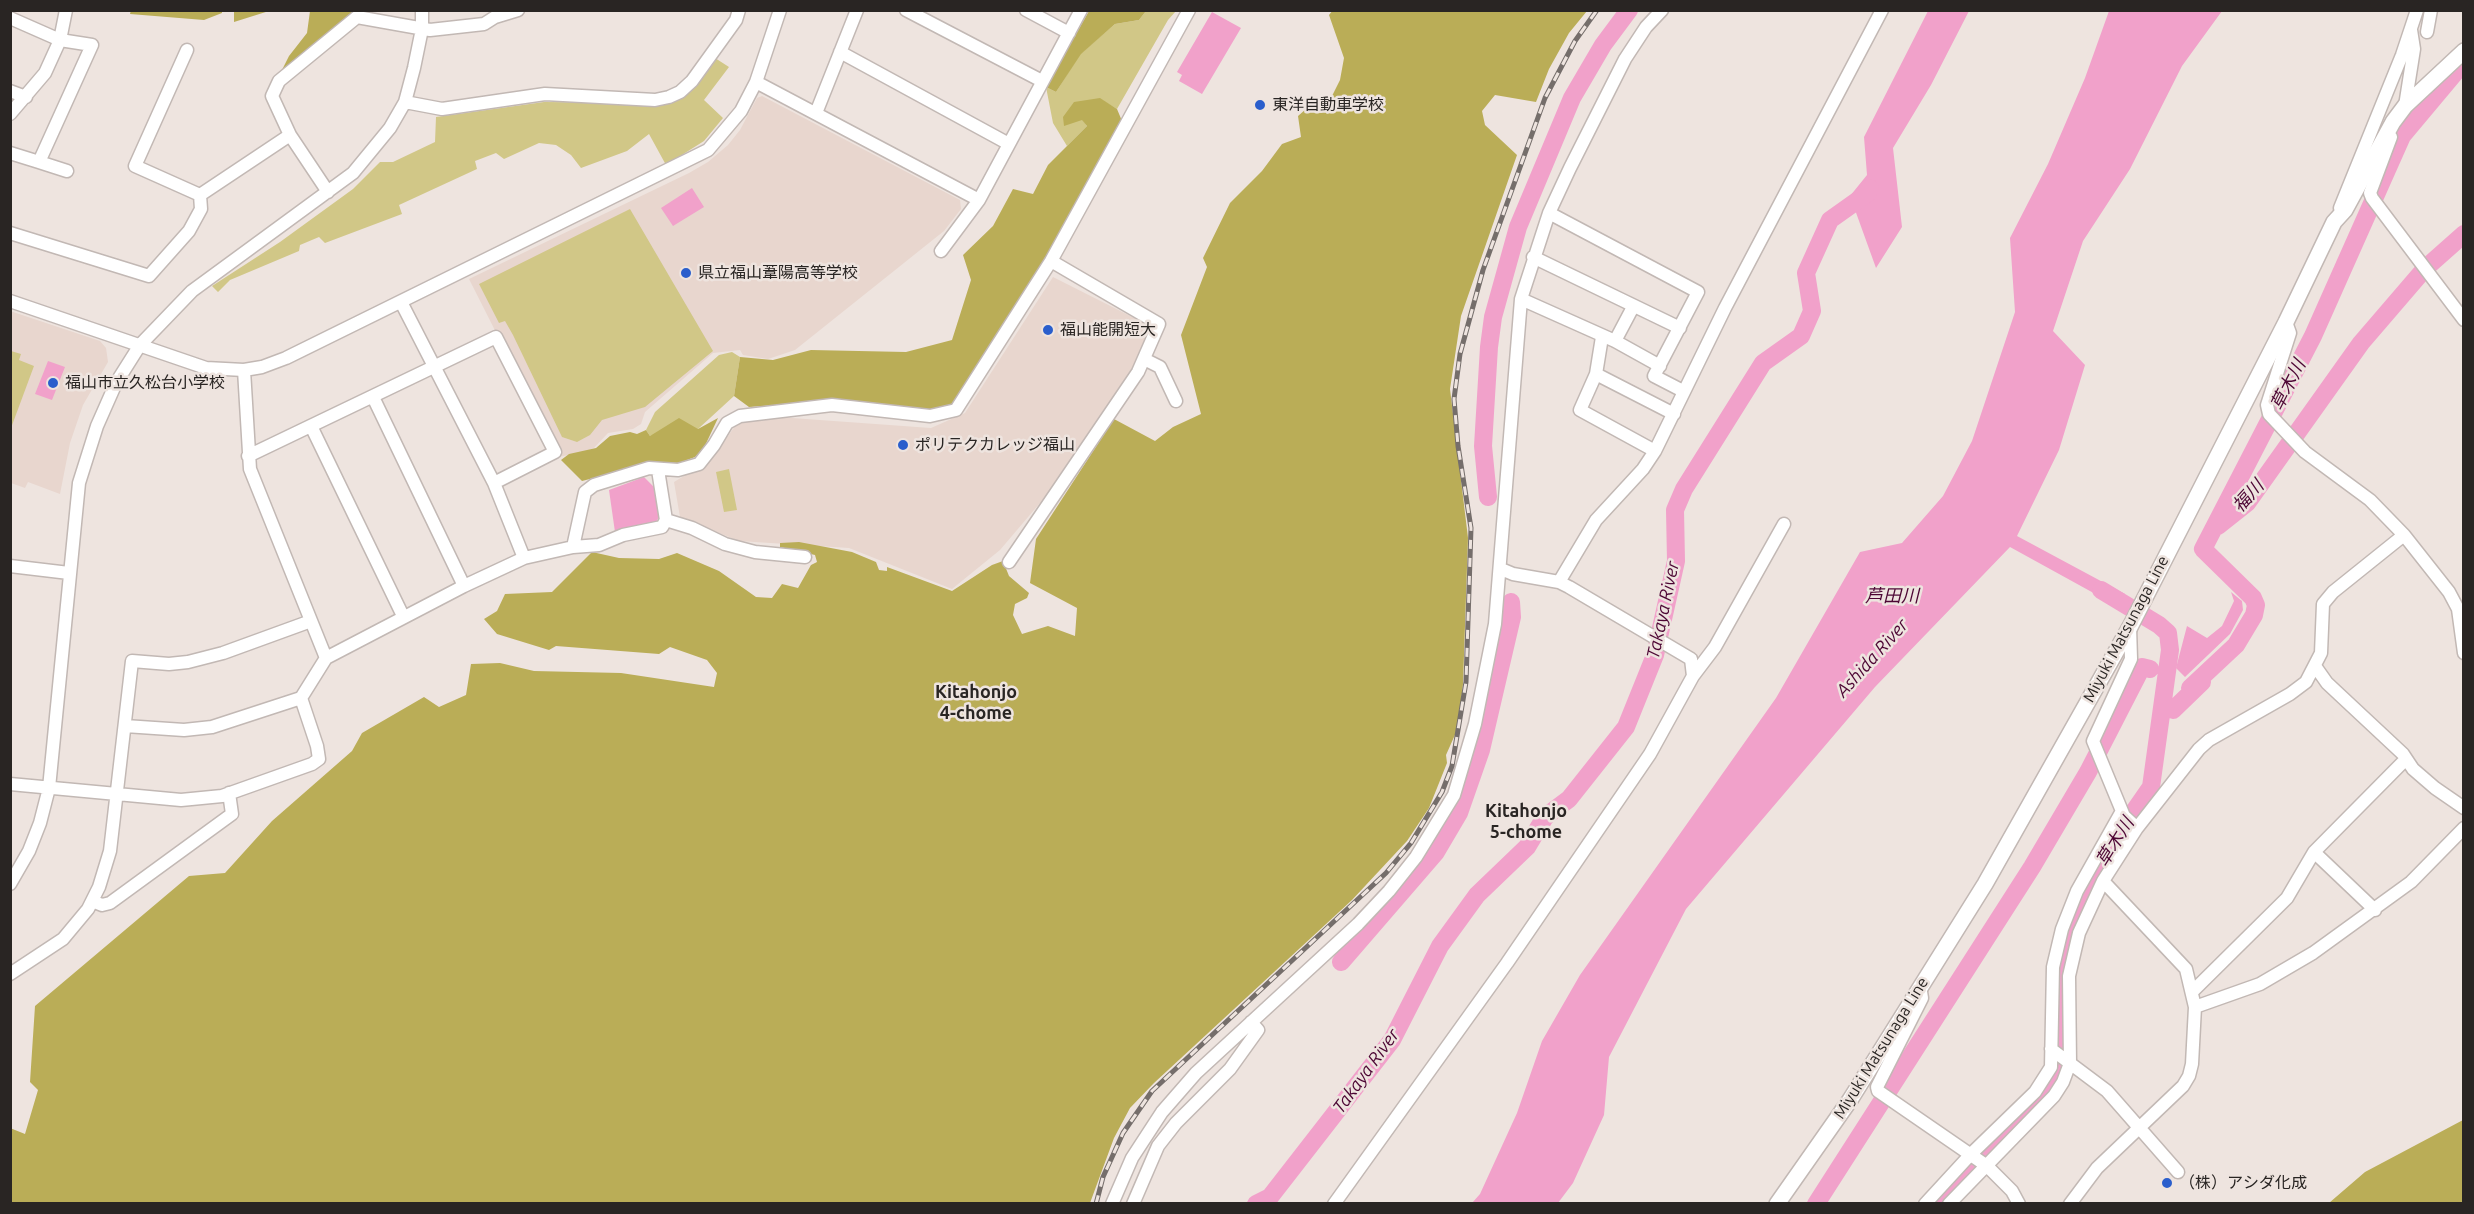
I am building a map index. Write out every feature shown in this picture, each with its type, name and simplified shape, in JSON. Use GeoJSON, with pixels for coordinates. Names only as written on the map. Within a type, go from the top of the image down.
{"type":"FeatureCollection","features":[{"type":"Feature","properties":{"kind":"main road","name":"Miyuki Matsunaga Line"},"geometry":{"type":"LineString","coordinates":[[1777,1203],[1850,1100],[1985,884],[2130,627],[2286,322],[2334,222],[2345,210],[2393,122],[2405,106],[2463,51]]}},
{"type":"Feature","properties":{"kind":"street"},"geometry":{"type":"LineString","coordinates":[[10,114],[45,73],[60,40],[66,10]]}},
{"type":"Feature","properties":{"kind":"street"},"geometry":{"type":"LineString","coordinates":[[10,884],[29,851],[40,823],[49,788],[79,483],[97,426],[116,383],[141,345],[192,291],[328,192],[360,164],[390,128],[405,102],[422,29],[422,10]]}},
{"type":"Feature","properties":{"kind":"street"},"geometry":{"type":"LineString","coordinates":[[328,192],[290,135],[272,96],[279,81],[357,17],[422,29],[484,24],[495,17],[518,10]]}},
{"type":"Feature","properties":{"kind":"street"},"geometry":{"type":"LineString","coordinates":[[405,102],[442,109],[545,94],[655,100],[669,97],[680,92],[692,81],[736,20],[739,10]]}},
{"type":"Feature","properties":{"kind":"street"},"geometry":{"type":"LineString","coordinates":[[10,301],[206,368],[244,370],[262,367],[286,358],[708,150],[741,111],[756,82],[780,10]]}},
{"type":"Feature","properties":{"kind":"street"},"geometry":{"type":"LineString","coordinates":[[816,113],[857,10]]}},
{"type":"Feature","properties":{"kind":"street"},"geometry":{"type":"LineString","coordinates":[[906,10],[1042,81]]}},
{"type":"Feature","properties":{"kind":"street"},"geometry":{"type":"LineString","coordinates":[[1026,10],[1069,33]]}},
{"type":"Feature","properties":{"kind":"street"},"geometry":{"type":"LineString","coordinates":[[942,252],[979,200],[1081,10]]}},
{"type":"Feature","properties":{"kind":"street"},"geometry":{"type":"LineString","coordinates":[[573,547],[585,492],[594,485],[649,468],[678,470],[699,464],[728,423],[740,416],[832,405],[930,416],[956,410],[1051,261],[1189,10]]}},
{"type":"Feature","properties":{"kind":"street"},"geometry":{"type":"LineString","coordinates":[[1112,1203],[1132,1158],[1162,1112],[1196,1073],[1358,924],[1389,891],[1416,857],[1450,802],[1466,760],[1495,624],[1521,298],[1549,213],[1625,59],[1646,27],[1662,10]]}},
{"type":"Feature","properties":{"kind":"street"},"geometry":{"type":"LineString","coordinates":[[1564,584],[1596,520],[1643,469],[1655,451],[1683,391],[1882,10]]}},
{"type":"Feature","properties":{"kind":"street"},"geometry":{"type":"LineString","coordinates":[[2334,222],[2417,10]]}},
{"type":"Feature","properties":{"kind":"street"},"geometry":{"type":"LineString","coordinates":[[2427,32],[2432,10]]}},
{"type":"Feature","properties":{"kind":"street"},"geometry":{"type":"LineString","coordinates":[[10,18],[60,40],[92,45],[39,162]]}},
{"type":"Feature","properties":{"kind":"street"},"geometry":{"type":"LineString","coordinates":[[2405,106],[2414,49],[2411,28]]}},
{"type":"Feature","properties":{"kind":"street"},"geometry":{"type":"LineString","coordinates":[[187,50],[135,166],[200,195]]}},
{"type":"Feature","properties":{"kind":"street"},"geometry":{"type":"LineString","coordinates":[[840,52],[1009,144]]}},
{"type":"Feature","properties":{"kind":"street"},"geometry":{"type":"LineString","coordinates":[[756,82],[979,200]]}},
{"type":"Feature","properties":{"kind":"street"},"geometry":{"type":"LineString","coordinates":[[10,91],[26,97]]}},
{"type":"Feature","properties":{"kind":"street"},"geometry":{"type":"LineString","coordinates":[[2393,122],[2393,131],[2370,193],[2463,320]]}},
{"type":"Feature","properties":{"kind":"street"},"geometry":{"type":"LineString","coordinates":[[200,195],[290,135]]}},
{"type":"Feature","properties":{"kind":"street"},"geometry":{"type":"LineString","coordinates":[[10,153],[67,171]]}},
{"type":"Feature","properties":{"kind":"street"},"geometry":{"type":"LineString","coordinates":[[10,233],[149,276],[189,231],[201,209],[200,195]]}},
{"type":"Feature","properties":{"kind":"street"},"geometry":{"type":"LineString","coordinates":[[1549,213],[1698,292],[1654,376],[1683,391]]}},
{"type":"Feature","properties":{"kind":"street"},"geometry":{"type":"LineString","coordinates":[[1533,257],[1680,328]]}},
{"type":"Feature","properties":{"kind":"street"},"geometry":{"type":"LineString","coordinates":[[1008,562],[1138,372],[1159,324],[1051,261]]}},
{"type":"Feature","properties":{"kind":"street"},"geometry":{"type":"LineString","coordinates":[[1521,298],[1602,337],[1616,341],[1660,366]]}},
{"type":"Feature","properties":{"kind":"street"},"geometry":{"type":"LineString","coordinates":[[401,302],[494,483],[524,558]]}},
{"type":"Feature","properties":{"kind":"street"},"geometry":{"type":"LineString","coordinates":[[1616,341],[1633,307]]}},
{"type":"Feature","properties":{"kind":"street"},"geometry":{"type":"LineString","coordinates":[[2286,322],[2290,333],[2267,405],[2271,416],[2305,452],[2370,500],[2404,535],[2449,592],[2458,609],[2463,653]]}},
{"type":"Feature","properties":{"kind":"street"},"geometry":{"type":"LineString","coordinates":[[249,456],[496,337],[555,452],[494,483]]}},
{"type":"Feature","properties":{"kind":"street"},"geometry":{"type":"LineString","coordinates":[[1602,337],[1596,374],[1580,410],[1655,451]]}},
{"type":"Feature","properties":{"kind":"street"},"geometry":{"type":"LineString","coordinates":[[1144,359],[1160,367],[1176,402]]}},
{"type":"Feature","properties":{"kind":"street"},"geometry":{"type":"LineString","coordinates":[[244,370],[250,469],[326,657]]}},
{"type":"Feature","properties":{"kind":"street"},"geometry":{"type":"LineString","coordinates":[[1596,374],[1674,414]]}},
{"type":"Feature","properties":{"kind":"street"},"geometry":{"type":"LineString","coordinates":[[373,397],[464,586]]}},
{"type":"Feature","properties":{"kind":"street"},"geometry":{"type":"LineString","coordinates":[[311,426],[403,616]]}},
{"type":"Feature","properties":{"kind":"street"},"geometry":{"type":"LineString","coordinates":[[125,726],[184,730],[212,727],[301,698],[326,657],[464,586],[524,558],[573,547],[599,544],[623,535],[662,527],[666,520],[658,470]]}},
{"type":"Feature","properties":{"kind":"street"},"geometry":{"type":"LineString","coordinates":[[666,520],[692,528],[725,544],[755,552],[805,557]]}},
{"type":"Feature","properties":{"kind":"street"},"geometry":{"type":"LineString","coordinates":[[1334,1203],[1507,963],[1643,764],[1693,676],[1715,647],[1784,524]]}},
{"type":"Feature","properties":{"kind":"street"},"geometry":{"type":"LineString","coordinates":[[1925,1203],[2054,1096],[2069,1062],[2070,931],[2077,891],[2129,820],[2199,748],[2290,694],[2306,681],[2321,653],[2324,604],[2333,592],[2404,535]]}},
{"type":"Feature","properties":{"kind":"street"},"geometry":{"type":"LineString","coordinates":[[10,566],[69,573]]}},
{"type":"Feature","properties":{"kind":"street"},"geometry":{"type":"LineString","coordinates":[[1501,569],[1513,574],[1564,584],[1691,659],[1693,676]]}},
{"type":"Feature","properties":{"kind":"street"},"geometry":{"type":"LineString","coordinates":[[10,974],[63,939],[92,901],[106,868],[132,661],[169,664],[188,662],[224,653],[311,621]]}},
{"type":"Feature","properties":{"kind":"street"},"geometry":{"type":"LineString","coordinates":[[1949,1203],[1979,1160],[2036,1092],[2051,1067],[2054,1051],[2052,967],[2070,931],[2103,881],[2129,820],[2093,741],[2131,659],[2130,627]]}},
{"type":"Feature","properties":{"kind":"street"},"geometry":{"type":"LineString","coordinates":[[2314,666],[2327,683],[2434,788],[2463,808]]}},
{"type":"Feature","properties":{"kind":"street"},"geometry":{"type":"LineString","coordinates":[[10,784],[181,800],[229,793],[312,764],[319,759],[301,698]]}},
{"type":"Feature","properties":{"kind":"street"},"geometry":{"type":"LineString","coordinates":[[2193,991],[2288,898],[2314,852],[2406,759]]}},
{"type":"Feature","properties":{"kind":"street"},"geometry":{"type":"LineString","coordinates":[[92,901],[102,905],[110,903],[232,814],[229,793]]}},
{"type":"Feature","properties":{"kind":"street"},"geometry":{"type":"LineString","coordinates":[[2195,1007],[2260,984],[2313,953],[2411,882],[2463,828]]}},
{"type":"Feature","properties":{"kind":"street"},"geometry":{"type":"LineString","coordinates":[[2314,852],[2375,910]]}},
{"type":"Feature","properties":{"kind":"street"},"geometry":{"type":"LineString","coordinates":[[2070,1203],[2097,1168],[2140,1129],[2189,1076],[2195,1007],[2186,969],[2103,881]]}},
{"type":"Feature","properties":{"kind":"street"},"geometry":{"type":"LineString","coordinates":[[1920,986],[1922,998],[1877,1087],[1883,1096],[1979,1160],[2012,1191],[2019,1203]]}},
{"type":"Feature","properties":{"kind":"street"},"geometry":{"type":"LineString","coordinates":[[1133,1203],[1158,1146],[1176,1123],[1230,1069],[1257,1030],[1251,1022]]}},
{"type":"Feature","properties":{"kind":"street"},"geometry":{"type":"LineString","coordinates":[[2054,1051],[2107,1091],[2178,1172]]}},
{"type":"Feature","properties":{"kind":"shaded area"},"geometry":{"type":"Polygon","coordinates":[[[131,10],[222,10],[222,13],[204,20],[130,14],[131,10]]]}},
{"type":"Feature","properties":{"kind":"shaded area"},"geometry":{"type":"Polygon","coordinates":[[[234,10],[269,10],[269,11],[234,22],[234,10]]]}},
{"type":"Feature","properties":{"kind":"shaded area"},"geometry":{"type":"Polygon","coordinates":[[[1333,10],[1587,11],[1569,33],[1549,69],[1536,102],[1495,95],[1482,111],[1485,125],[1517,155],[1461,316],[1450,389],[1468,538],[1463,684],[1458,728],[1446,755],[1447,763],[1429,808],[1407,841],[1352,900],[1154,1083],[1130,1108],[1114,1138],[1090,1203],[11,1203],[10,1128],[25,1134],[38,1090],[30,1082],[35,1006],[189,876],[225,873],[272,821],[352,751],[362,733],[424,697],[439,707],[466,695],[471,664],[500,663],[534,671],[621,673],[714,687],[717,673],[707,660],[670,647],[659,654],[556,646],[549,650],[497,634],[484,619],[497,611],[505,594],[552,592],[592,552],[619,558],[659,559],[677,553],[719,571],[756,597],[772,598],[782,584],[798,588],[811,565],[817,562],[815,555],[780,547],[780,543],[799,542],[852,552],[876,562],[879,570],[887,571],[887,567],[952,591],[992,565],[1003,561],[1009,576],[1029,593],[1027,598],[1015,604],[1013,615],[1022,634],[1048,626],[1075,636],[1077,608],[1030,583],[1036,539],[1114,419],[1155,441],[1173,427],[1201,414],[1181,335],[1207,267],[1203,258],[1230,203],[1262,171],[1282,144],[1301,137],[1298,116],[1306,109],[1325,110],[1340,80],[1344,58],[1329,15],[1333,10]]]}},
{"type":"Feature","properties":{"kind":"shaded area"},"geometry":{"type":"Polygon","coordinates":[[[310,11],[362,11],[281,72],[289,56],[307,33],[310,11]]]}},
{"type":"Feature","properties":{"kind":"shaded area"},"geometry":{"type":"Polygon","coordinates":[[[1089,11],[1146,11],[1139,20],[1115,24],[1081,54],[1056,92],[1046,87],[1089,11]]]}},
{"type":"Feature","properties":{"kind":"shaded area"},"geometry":{"type":"Polygon","coordinates":[[[1146,11],[1176,11],[1168,20],[1117,109],[1100,99],[1064,125],[1082,119],[1087,126],[1067,146],[1053,123],[1046,87],[1056,92],[1080,54],[1115,24],[1139,20],[1146,11]]]}},
{"type":"Feature","properties":{"kind":"shaded area"},"geometry":{"type":"Polygon","coordinates":[[[715,58],[729,67],[704,100],[723,118],[704,141],[666,165],[649,134],[627,151],[581,168],[571,155],[556,145],[539,143],[504,159],[496,153],[475,161],[477,169],[399,205],[402,214],[325,243],[319,237],[300,245],[299,251],[230,280],[218,292],[212,286],[280,242],[353,189],[380,162],[393,162],[435,142],[436,117],[544,102],[664,103],[678,100],[693,89],[715,58]]]}},
{"type":"Feature","properties":{"kind":"shaded area","name":"県立福山葦陽高等学校"},"geometry":{"type":"Polygon","coordinates":[[[762,96],[960,200],[961,209],[944,231],[795,350],[768,359],[743,355],[740,350],[713,353],[645,412],[641,424],[633,429],[608,433],[594,448],[559,457],[469,279],[708,162],[728,145],[740,130],[757,98],[762,96]]]}},
{"type":"Feature","properties":{"kind":"shaded area"},"geometry":{"type":"Polygon","coordinates":[[[1100,98],[1117,109],[1122,121],[1050,260],[955,407],[929,412],[831,401],[749,407],[734,396],[740,357],[773,360],[811,350],[906,352],[952,340],[971,280],[963,255],[993,226],[1013,189],[1033,194],[1048,165],[1087,126],[1082,120],[1064,126],[1063,117],[1074,102],[1100,98]]]}},
{"type":"Feature","properties":{"kind":"shaded area"},"geometry":{"type":"Polygon","coordinates":[[[630,209],[713,351],[645,407],[602,420],[590,435],[577,442],[562,437],[513,335],[505,321],[499,323],[479,284],[630,209]]]}},
{"type":"Feature","properties":{"kind":"shaded area","name":"ポリテクカレッジ福山"},"geometry":{"type":"Polygon","coordinates":[[[1053,277],[1152,327],[1137,366],[1051,490],[1000,550],[952,589],[849,548],[739,541],[680,517],[674,482],[712,459],[735,426],[742,422],[778,417],[931,428],[965,413],[1053,277]]]}},
{"type":"Feature","properties":{"kind":"shaded area","name":"福山市立久松台小学校"},"geometry":{"type":"Polygon","coordinates":[[[10,311],[100,341],[106,348],[108,362],[83,405],[70,443],[60,494],[28,482],[25,488],[11,483],[10,311]]]}},
{"type":"Feature","properties":{"kind":"shaded area"},"geometry":{"type":"Polygon","coordinates":[[[11,351],[21,354],[19,360],[34,366],[11,428],[11,351]]]}},
{"type":"Feature","properties":{"kind":"shaded area"},"geometry":{"type":"Polygon","coordinates":[[[732,352],[740,357],[734,396],[698,429],[650,436],[646,430],[655,412],[719,355],[732,352]]]}},
{"type":"Feature","properties":{"kind":"shaded area"},"geometry":{"type":"Polygon","coordinates":[[[679,418],[698,429],[718,418],[703,450],[695,457],[679,463],[656,462],[582,481],[561,460],[569,454],[596,448],[610,436],[630,432],[637,434],[646,430],[650,436],[679,418]]]}},
{"type":"Feature","properties":{"kind":"shaded area"},"geometry":{"type":"Polygon","coordinates":[[[729,469],[737,510],[724,512],[716,472],[729,469]]]}},
{"type":"Feature","properties":{"kind":"shaded area"},"geometry":{"type":"Polygon","coordinates":[[[2463,1120],[2463,1203],[2329,1203],[2365,1172],[2463,1120]]]}},
{"type":"Feature","properties":{"kind":"water"},"geometry":{"type":"Polygon","coordinates":[[[1928,11],[1969,11],[1931,85],[1893,148],[1902,227],[1876,268],[1850,196],[1867,175],[1864,137],[1928,11]]]}},
{"type":"Feature","properties":{"kind":"water","name":"芦田川"},"geometry":{"type":"Polygon","coordinates":[[[2109,11],[2222,11],[2182,66],[2130,169],[2083,241],[2053,331],[2085,365],[2059,450],[2017,536],[2125,594],[2119,607],[2010,547],[1875,687],[1686,909],[1609,1057],[1604,1115],[1573,1183],[1558,1203],[1472,1203],[1480,1194],[1517,1113],[1542,1041],[1580,975],[1776,698],[1860,552],[1902,543],[1943,496],[1972,441],[2015,312],[2010,238],[2048,164],[2085,78],[2109,11]]]}},
{"type":"Feature","properties":{"kind":"water"},"geometry":{"type":"Polygon","coordinates":[[[1212,12],[1241,28],[1202,94],[1179,81],[1182,75],[1177,72],[1212,12]]]}},
{"type":"Feature","properties":{"kind":"water"},"geometry":{"type":"Polygon","coordinates":[[[692,188],[704,207],[673,226],[661,208],[692,188]]]}},
{"type":"Feature","properties":{"kind":"water"},"geometry":{"type":"Polygon","coordinates":[[[48,361],[65,367],[52,400],[35,394],[48,361]]]}},
{"type":"Feature","properties":{"kind":"water"},"geometry":{"type":"Polygon","coordinates":[[[644,477],[654,487],[659,517],[653,527],[615,532],[609,490],[644,477]]]}},
{"type":"Feature","properties":{"kind":"water"},"geometry":{"type":"Polygon","coordinates":[[[2231,592],[2242,601],[2243,610],[2230,634],[2185,677],[2176,668],[2187,626],[2207,638],[2222,626],[2234,601],[2231,592]]]}},
{"type":"Feature","properties":{"kind":"waterway"},"geometry":{"type":"LineString","coordinates":[[1488,497],[1483,446],[1489,347],[1493,317],[1518,227],[1572,98],[1603,45],[1629,10]]}},
{"type":"Feature","properties":{"kind":"waterway","name":"草木川"},"geometry":{"type":"LineString","coordinates":[[2190,688],[2236,645],[2254,615],[2256,605],[2253,598],[2203,549],[2313,336],[2402,136],[2464,62]]}},
{"type":"Feature","properties":{"kind":"waterway","name":"Takaya River"},"geometry":{"type":"LineString","coordinates":[[1256,1204],[1270,1197],[1392,1040],[1440,946],[1477,895],[1527,847],[1545,817],[1569,799],[1626,727],[1655,655],[1676,561],[1675,510],[1684,489],[1763,363],[1801,336],[1812,311],[1806,273],[1830,220],[1868,193],[1870,188]]}},
{"type":"Feature","properties":{"kind":"waterway","name":"福川"},"geometry":{"type":"LineString","coordinates":[[2429,265],[2464,234]]}},
{"type":"Feature","properties":{"kind":"waterway","name":"福川"},"geometry":{"type":"LineString","coordinates":[[2218,526],[2247,503],[2361,343],[2422,272]]}},
{"type":"Feature","properties":{"kind":"waterway","name":"草木川"},"geometry":{"type":"LineString","coordinates":[[1939,1204],[2039,1099],[2052,1081],[2058,1066],[2061,973],[2077,910],[2108,849],[2151,787],[2170,650],[2168,633],[2159,625],[2101,590]]}},
{"type":"Feature","properties":{"kind":"waterway"},"geometry":{"type":"LineString","coordinates":[[1341,962],[1436,852],[1459,813],[1481,750],[1512,617],[1511,602]]}},
{"type":"Feature","properties":{"kind":"waterway"},"geometry":{"type":"LineString","coordinates":[[1816,1204],[2032,867],[2088,772],[2142,667],[2150,669]]}},
{"type":"Feature","properties":{"kind":"waterway","name":"福川"},"geometry":{"type":"LineString","coordinates":[[2173,710],[2202,682]]}},
{"type":"Feature","properties":{"kind":"railway"},"geometry":{"type":"LineString","coordinates":[[1096,1204],[1103,1177],[1123,1133],[1152,1091],[1386,873],[1411,843],[1442,792],[1452,766],[1466,682],[1471,528],[1458,446],[1454,399],[1460,354],[1483,270],[1545,98],[1575,41],[1597,10]]}},
{"type":"Feature","properties":{"kind":"place","name":"東洋自動車学校"},"geometry":{"type":"Point","coordinates":[1260,105]}},
{"type":"Feature","properties":{"kind":"place","name":"県立福山葦陽高等学校"},"geometry":{"type":"Point","coordinates":[686,273]}},
{"type":"Feature","properties":{"kind":"place","name":"福山能開短大"},"geometry":{"type":"Point","coordinates":[1048,330]}},
{"type":"Feature","properties":{"kind":"place","name":"福山市立久松台小学校"},"geometry":{"type":"Point","coordinates":[53,383]}},
{"type":"Feature","properties":{"kind":"place","name":"ポリテクカレッジ福山"},"geometry":{"type":"Point","coordinates":[903,445]}},
{"type":"Feature","properties":{"kind":"place","name":"（株）アシダ化成"},"geometry":{"type":"Point","coordinates":[2167,1183]}},
{"type":"Feature","properties":{"kind":"district","name":"Kitahonjo 4-chome"},"geometry":{"type":"Point","coordinates":[976,702]}},
{"type":"Feature","properties":{"kind":"district","name":"Kitahonjo 5-chome"},"geometry":{"type":"Point","coordinates":[1526,821]}},
{"type":"Feature","properties":{"kind":"water label","name":"Ashida River"},"geometry":{"type":"Point","coordinates":[1872,658]}}]}
